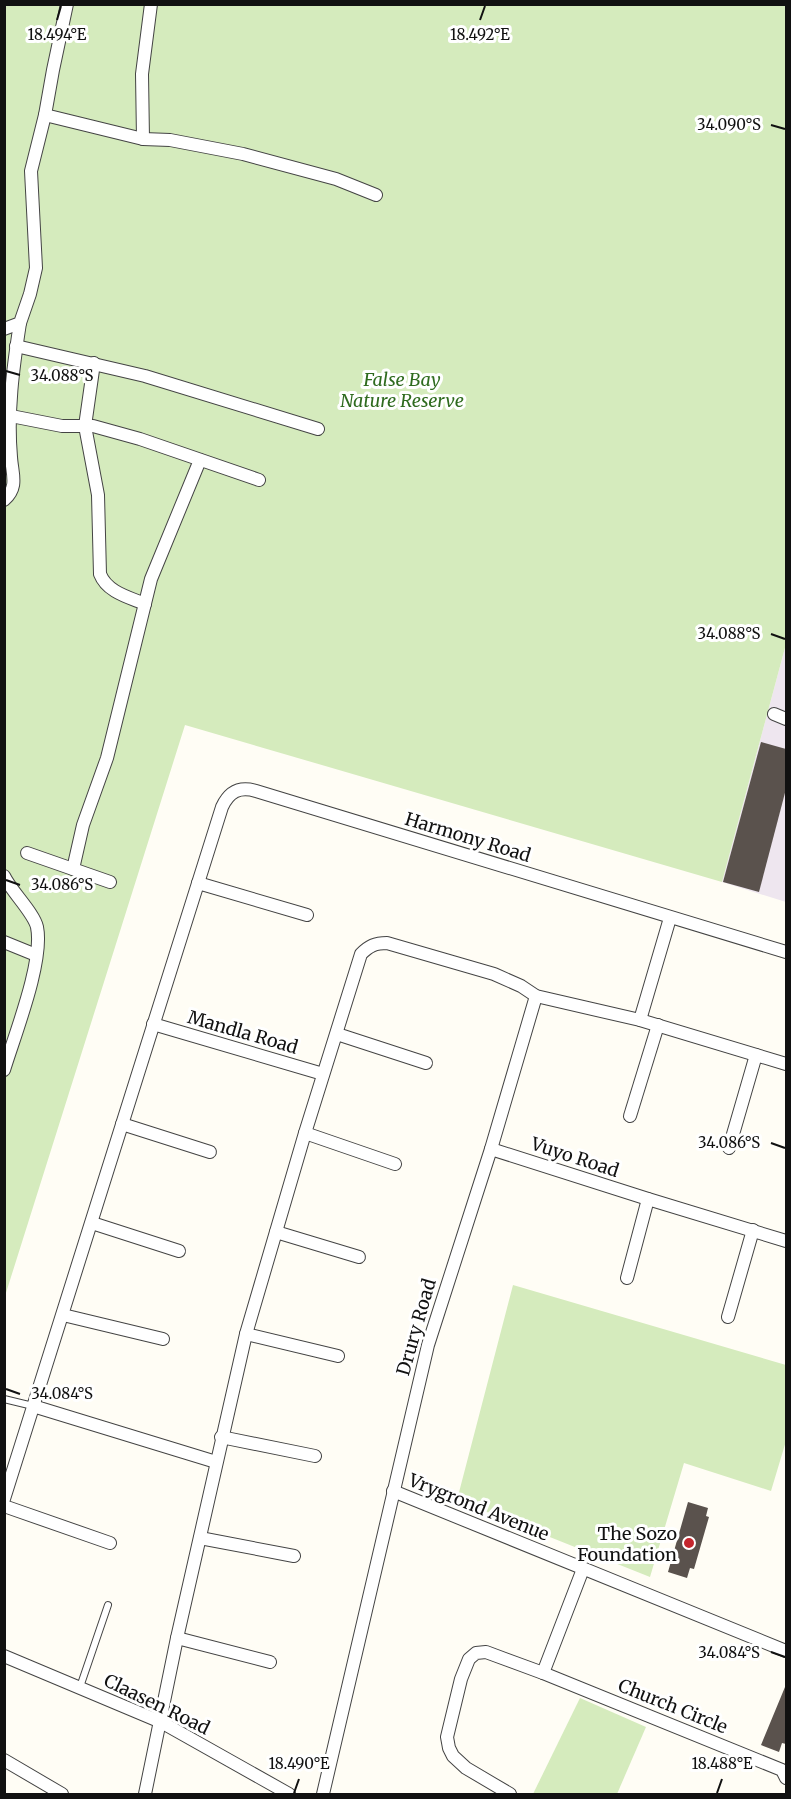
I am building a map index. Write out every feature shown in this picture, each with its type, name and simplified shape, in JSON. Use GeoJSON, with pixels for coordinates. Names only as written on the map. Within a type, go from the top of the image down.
{"type":"FeatureCollection","features":[{"type":"Feature","properties":{"kind":"street"},"geometry":{"type":"LineString","coordinates":[[4,500],[13,490],[14,478],[11,458],[11,416],[16,346],[20,323],[36,268],[31,171],[68,4]]}},
{"type":"Feature","properties":{"kind":"street"},"geometry":{"type":"LineString","coordinates":[[143,139],[142,74],[151,4]]}},
{"type":"Feature","properties":{"kind":"street"},"geometry":{"type":"LineString","coordinates":[[45,115],[143,139],[170,140],[243,154],[336,179],[376,195]]}},
{"type":"Feature","properties":{"kind":"street"},"geometry":{"type":"LineString","coordinates":[[4,329],[20,323]]}},
{"type":"Feature","properties":{"kind":"street"},"geometry":{"type":"LineString","coordinates":[[16,346],[94,363],[206,393],[318,429]]}},
{"type":"Feature","properties":{"kind":"street"},"geometry":{"type":"LineString","coordinates":[[94,363],[85,426],[98,495],[100,574],[103,583],[109,588],[145,604]]}},
{"type":"Feature","properties":{"kind":"street"},"geometry":{"type":"LineString","coordinates":[[11,416],[62,426],[93,426],[140,439],[259,480]]}},
{"type":"Feature","properties":{"kind":"street"},"geometry":{"type":"LineString","coordinates":[[73,869],[83,825],[107,758],[151,579],[200,460]]}},
{"type":"Feature","properties":{"kind":"street","name":"Harmony Road"},"geometry":{"type":"LineString","coordinates":[[4,1499],[222,807],[226,797],[233,792],[249,789],[786,952]]}},
{"type":"Feature","properties":{"kind":"street"},"geometry":{"type":"LineString","coordinates":[[27,853],[110,882]]}},
{"type":"Feature","properties":{"kind":"street"},"geometry":{"type":"LineString","coordinates":[[4,876],[37,924],[34,973],[4,1070]]}},
{"type":"Feature","properties":{"kind":"street"},"geometry":{"type":"LineString","coordinates":[[198,883],[307,915]]}},
{"type":"Feature","properties":{"kind":"street"},"geometry":{"type":"LineString","coordinates":[[640,1020],[670,918]]}},
{"type":"Feature","properties":{"kind":"street"},"geometry":{"type":"LineString","coordinates":[[4,942],[36,955]]}},
{"type":"Feature","properties":{"kind":"street"},"geometry":{"type":"LineString","coordinates":[[145,1794],[221,1437],[246,1334],[304,1133],[337,1034],[357,964],[368,947],[377,943],[387,943],[494,974],[510,980],[536,996],[640,1020],[786,1064]]}},
{"type":"Feature","properties":{"kind":"street","name":"Drury Road"},"geometry":{"type":"LineString","coordinates":[[323,1794],[428,1345],[491,1149],[536,996]]}},
{"type":"Feature","properties":{"kind":"street","name":"Mandla Road"},"geometry":{"type":"LineString","coordinates":[[153,1024],[323,1074]]}},
{"type":"Feature","properties":{"kind":"street"},"geometry":{"type":"LineString","coordinates":[[630,1116],[658,1025]]}},
{"type":"Feature","properties":{"kind":"street"},"geometry":{"type":"LineString","coordinates":[[337,1034],[426,1063]]}},
{"type":"Feature","properties":{"kind":"street"},"geometry":{"type":"LineString","coordinates":[[729,1148],[756,1055]]}},
{"type":"Feature","properties":{"kind":"street"},"geometry":{"type":"LineString","coordinates":[[122,1124],[210,1152]]}},
{"type":"Feature","properties":{"kind":"street"},"geometry":{"type":"LineString","coordinates":[[304,1133],[395,1164]]}},
{"type":"Feature","properties":{"kind":"street","name":"Vuyo Road"},"geometry":{"type":"LineString","coordinates":[[491,1149],[786,1240]]}},
{"type":"Feature","properties":{"kind":"street"},"geometry":{"type":"LineString","coordinates":[[627,1278],[648,1199]]}},
{"type":"Feature","properties":{"kind":"street"},"geometry":{"type":"LineString","coordinates":[[92,1223],[179,1251]]}},
{"type":"Feature","properties":{"kind":"street"},"geometry":{"type":"LineString","coordinates":[[728,1317],[753,1230]]}},
{"type":"Feature","properties":{"kind":"street"},"geometry":{"type":"LineString","coordinates":[[276,1232],[360,1257]]}},
{"type":"Feature","properties":{"kind":"street"},"geometry":{"type":"LineString","coordinates":[[63,1315],[163,1340]]}},
{"type":"Feature","properties":{"kind":"street"},"geometry":{"type":"LineString","coordinates":[[246,1334],[338,1356]]}},
{"type":"Feature","properties":{"kind":"street"},"geometry":{"type":"LineString","coordinates":[[33,1406],[216,1462]]}},
{"type":"Feature","properties":{"kind":"street"},"geometry":{"type":"LineString","coordinates":[[221,1437],[315,1456]]}},
{"type":"Feature","properties":{"kind":"street","name":"Vrygrond Avenue"},"geometry":{"type":"LineString","coordinates":[[393,1491],[786,1651]]}},
{"type":"Feature","properties":{"kind":"street"},"geometry":{"type":"LineString","coordinates":[[4,1506],[110,1543]]}},
{"type":"Feature","properties":{"kind":"street"},"geometry":{"type":"LineString","coordinates":[[200,1538],[294,1556]]}},
{"type":"Feature","properties":{"kind":"street"},"geometry":{"type":"LineString","coordinates":[[543,1673],[584,1569]]}},
{"type":"Feature","properties":{"kind":"street"},"geometry":{"type":"LineString","coordinates":[[177,1638],[270,1662]]}},
{"type":"Feature","properties":{"kind":"street","name":"Church Circle"},"geometry":{"type":"LineString","coordinates":[[510,1794],[466,1768],[453,1756],[449,1748],[447,1737],[461,1678],[469,1659],[476,1653],[486,1652],[543,1673],[782,1770],[786,1778]]}},
{"type":"Feature","properties":{"kind":"street","name":"Claasen Road"},"geometry":{"type":"LineString","coordinates":[[4,1656],[161,1722],[289,1794]]}},
{"type":"Feature","properties":{"kind":"street"},"geometry":{"type":"LineString","coordinates":[[4,1760],[62,1794]]}},
{"type":"Feature","properties":{"kind":"lane"},"geometry":{"type":"LineString","coordinates":[[4,1399],[33,1406]]}},
{"type":"Feature","properties":{"kind":"lane"},"geometry":{"type":"LineString","coordinates":[[80,1688],[108,1605]]}},
{"type":"Feature","properties":{"kind":"shaded area"},"geometry":{"type":"Polygon","coordinates":[[[786,644],[786,902],[722,882],[786,644]]]}},
{"type":"Feature","properties":{"kind":"green space","name":"False Bay Nature Reserve"},"geometry":{"type":"Polygon","coordinates":[[[5,5],[786,5],[786,644],[722,882],[185,725],[5,1296],[5,5]]]}},
{"type":"Feature","properties":{"kind":"green space"},"geometry":{"type":"Polygon","coordinates":[[[513,1285],[786,1365],[786,1441],[771,1491],[684,1463],[650,1577],[457,1500],[513,1285]]]}},
{"type":"Feature","properties":{"kind":"green space"},"geometry":{"type":"Polygon","coordinates":[[[580,1698],[646,1727],[617,1794],[533,1794],[580,1698]]]}},
{"type":"Feature","properties":{"kind":"building"},"geometry":{"type":"Polygon","coordinates":[[[761,742],[786,749],[786,789],[759,892],[723,882],[761,742]]]}},
{"type":"Feature","properties":{"kind":"building","name":"The Sozo Foundation"},"geometry":{"type":"Polygon","coordinates":[[[688,1502],[708,1508],[706,1516],[709,1517],[694,1569],[690,1568],[687,1578],[668,1572],[688,1502]]]}},
{"type":"Feature","properties":{"kind":"building"},"geometry":{"type":"Polygon","coordinates":[[[785,1687],[786,1744],[782,1743],[779,1752],[761,1745],[785,1687]]]}},
{"type":"Feature","properties":{"kind":"place","name":"The Sozo Foundation"},"geometry":{"type":"Point","coordinates":[689,1543]}}]}
